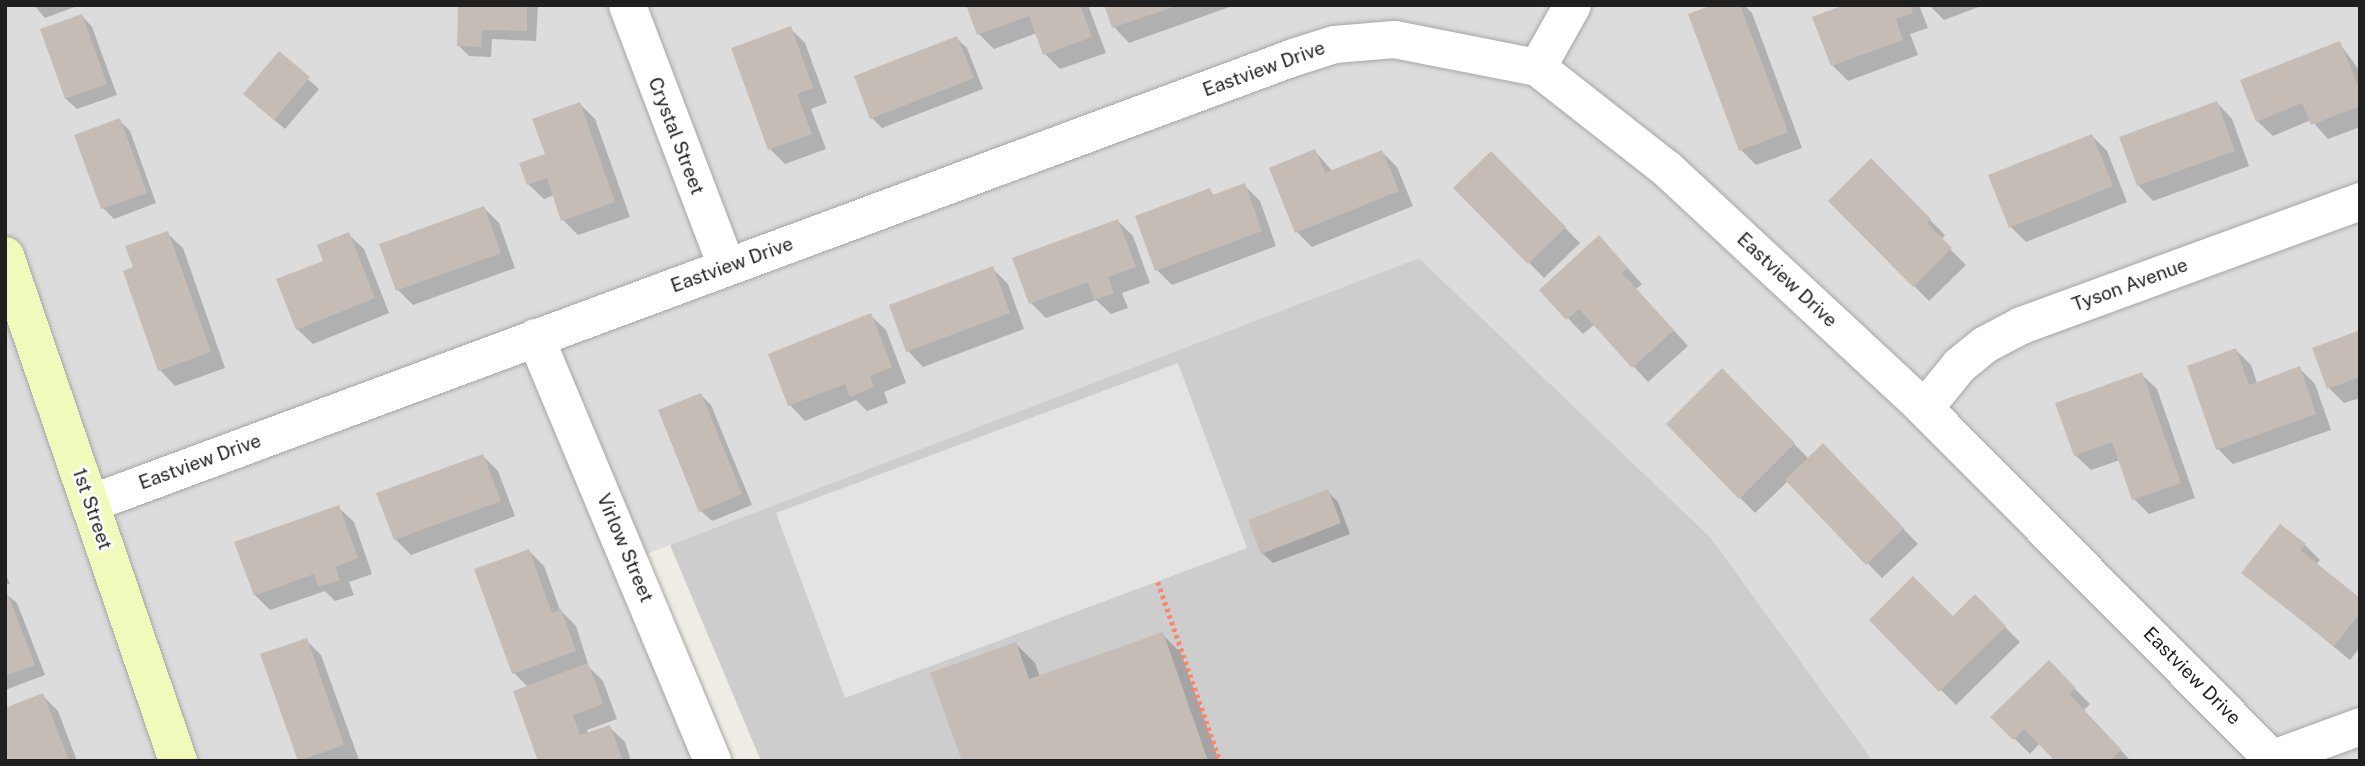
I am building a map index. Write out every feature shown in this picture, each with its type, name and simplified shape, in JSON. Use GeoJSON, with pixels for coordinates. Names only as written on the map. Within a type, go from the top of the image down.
{"type":"FeatureCollection","features":[{"type":"Feature","properties":{"kind":"main road","name":"1st Street"},"geometry":{"type":"LineString","coordinates":[[5,256],[178,761]]}},
{"type":"Feature","properties":{"kind":"street","name":"Crystal Street"},"geometry":{"type":"LineString","coordinates":[[627,5],[726,266]]}},
{"type":"Feature","properties":{"kind":"street"},"geometry":{"type":"LineString","coordinates":[[1536,67],[1572,5]]}},
{"type":"Feature","properties":{"kind":"street","name":"Eastview Drive"},"geometry":{"type":"LineString","coordinates":[[90,503],[726,266],[1334,44],[1394,39],[1536,67],[1667,169],[1924,408],[2274,759]]}},
{"type":"Feature","properties":{"kind":"street","name":"Tyson Avenue"},"geometry":{"type":"LineString","coordinates":[[1924,408],[1959,365],[1985,344],[2021,325],[2360,201]]}},
{"type":"Feature","properties":{"kind":"street","name":"Virlow Street"},"geometry":{"type":"LineString","coordinates":[[535,338],[712,761]]}},
{"type":"Feature","properties":{"kind":"street"},"geometry":{"type":"LineString","coordinates":[[2274,759],[2360,726]]}},
{"type":"Feature","properties":{"kind":"path"},"geometry":{"type":"LineString","coordinates":[[1158,582],[1220,761]]}},
{"type":"Feature","properties":{"kind":"shaded area"},"geometry":{"type":"Polygon","coordinates":[[[5,5],[2360,5],[2360,761],[1873,761],[1711,538],[1419,258],[631,560],[712,761],[5,761],[5,5]]]}},
{"type":"Feature","properties":{"kind":"shaded area"},"geometry":{"type":"Polygon","coordinates":[[[1419,258],[1711,538],[1873,761],[761,761],[670,545],[1419,258]]]}},
{"type":"Feature","properties":{"kind":"shaded area"},"geometry":{"type":"Polygon","coordinates":[[[1178,363],[1247,548],[845,698],[776,513],[1178,363]]]}},
{"type":"Feature","properties":{"kind":"building"},"geometry":{"type":"Polygon","coordinates":[[[458,5],[527,5],[527,31],[482,30],[481,47],[457,46],[458,5]]]}},
{"type":"Feature","properties":{"kind":"building"},"geometry":{"type":"Polygon","coordinates":[[[966,5],[1080,5],[1092,37],[1043,55],[1029,16],[977,35],[966,5]]]}},
{"type":"Feature","properties":{"kind":"building"},"geometry":{"type":"Polygon","coordinates":[[[1104,5],[1177,5],[1177,6],[1112,28],[1104,5]]]}},
{"type":"Feature","properties":{"kind":"building"},"geometry":{"type":"Polygon","coordinates":[[[1712,5],[1740,5],[1788,132],[1739,151],[1688,14],[1712,5]]]}},
{"type":"Feature","properties":{"kind":"building"},"geometry":{"type":"Polygon","coordinates":[[[1844,5],[1911,5],[1913,13],[1896,19],[1903,40],[1831,66],[1812,17],[1844,5]]]}},
{"type":"Feature","properties":{"kind":"building"},"geometry":{"type":"Polygon","coordinates":[[[82,14],[107,84],[65,99],[40,29],[82,14]]]}},
{"type":"Feature","properties":{"kind":"building"},"geometry":{"type":"Polygon","coordinates":[[[791,26],[813,88],[797,94],[812,134],[768,150],[731,48],[791,26]]]}},
{"type":"Feature","properties":{"kind":"building"},"geometry":{"type":"Polygon","coordinates":[[[957,36],[974,78],[870,119],[854,76],[957,36]]]}},
{"type":"Feature","properties":{"kind":"building"},"geometry":{"type":"Polygon","coordinates":[[[2340,41],[2360,91],[2360,106],[2311,125],[2302,103],[2256,122],[2240,80],[2340,41]]]}},
{"type":"Feature","properties":{"kind":"building"},"geometry":{"type":"Polygon","coordinates":[[[279,51],[310,77],[274,120],[243,94],[279,51]]]}},
{"type":"Feature","properties":{"kind":"building"},"geometry":{"type":"Polygon","coordinates":[[[2217,101],[2235,151],[2137,186],[2119,137],[2217,101]]]}},
{"type":"Feature","properties":{"kind":"building"},"geometry":{"type":"Polygon","coordinates":[[[580,102],[615,202],[561,221],[547,178],[527,185],[519,163],[545,154],[532,119],[580,102]]]}},
{"type":"Feature","properties":{"kind":"building"},"geometry":{"type":"Polygon","coordinates":[[[120,118],[147,193],[101,209],[74,135],[120,118]]]}},
{"type":"Feature","properties":{"kind":"building"},"geometry":{"type":"Polygon","coordinates":[[[2092,134],[2113,186],[2009,228],[1988,175],[2092,134]]]}},
{"type":"Feature","properties":{"kind":"building"},"geometry":{"type":"Polygon","coordinates":[[[1315,149],[1325,173],[1382,150],[1399,191],[1295,233],[1269,168],[1315,149]]]}},
{"type":"Feature","properties":{"kind":"building"},"geometry":{"type":"Polygon","coordinates":[[[1491,151],[1566,227],[1528,264],[1453,188],[1491,151]]]}},
{"type":"Feature","properties":{"kind":"building"},"geometry":{"type":"Polygon","coordinates":[[[1871,158],[1931,219],[1927,223],[1952,248],[1913,287],[1828,201],[1871,158]]]}},
{"type":"Feature","properties":{"kind":"building"},"geometry":{"type":"Polygon","coordinates":[[[1245,183],[1262,231],[1155,271],[1135,216],[1210,188],[1213,195],[1245,183]]]}},
{"type":"Feature","properties":{"kind":"building"},"geometry":{"type":"Polygon","coordinates":[[[484,206],[501,253],[396,291],[379,244],[484,206]]]}},
{"type":"Feature","properties":{"kind":"building"},"geometry":{"type":"Polygon","coordinates":[[[1118,219],[1136,267],[1108,277],[1114,293],[1094,300],[1088,282],[1029,304],[1012,258],[1118,219]]]}},
{"type":"Feature","properties":{"kind":"building"},"geometry":{"type":"Polygon","coordinates":[[[168,231],[211,352],[158,371],[123,271],[133,267],[125,246],[168,231]]]}},
{"type":"Feature","properties":{"kind":"building"},"geometry":{"type":"Polygon","coordinates":[[[349,232],[375,298],[296,330],[276,279],[323,261],[317,245],[349,232]]]}},
{"type":"Feature","properties":{"kind":"building"},"geometry":{"type":"Polygon","coordinates":[[[1599,235],[1628,268],[1622,273],[1674,330],[1632,368],[1579,309],[1566,320],[1539,290],[1599,235]]]}},
{"type":"Feature","properties":{"kind":"building"},"geometry":{"type":"Polygon","coordinates":[[[993,266],[1010,313],[906,352],[889,305],[993,266]]]}},
{"type":"Feature","properties":{"kind":"building"},"geometry":{"type":"Polygon","coordinates":[[[871,313],[892,367],[870,376],[874,387],[850,397],[845,384],[788,406],[768,354],[871,313]]]}},
{"type":"Feature","properties":{"kind":"building"},"geometry":{"type":"Polygon","coordinates":[[[2360,330],[2360,377],[2327,389],[2312,348],[2360,330]]]}},
{"type":"Feature","properties":{"kind":"building"},"geometry":{"type":"Polygon","coordinates":[[[2236,348],[2249,385],[2300,366],[2316,414],[2216,450],[2187,366],[2236,348]]]}},
{"type":"Feature","properties":{"kind":"building"},"geometry":{"type":"Polygon","coordinates":[[[1722,368],[1795,443],[1739,499],[1666,424],[1722,368]]]}},
{"type":"Feature","properties":{"kind":"building"},"geometry":{"type":"Polygon","coordinates":[[[2142,372],[2181,483],[2132,500],[2112,442],[2074,456],[2055,403],[2142,372]]]}},
{"type":"Feature","properties":{"kind":"building"},"geometry":{"type":"Polygon","coordinates":[[[701,393],[742,494],[699,512],[658,410],[701,393]]]}},
{"type":"Feature","properties":{"kind":"building"},"geometry":{"type":"Polygon","coordinates":[[[1823,443],[1904,528],[1866,565],[1785,480],[1823,443]]]}},
{"type":"Feature","properties":{"kind":"building"},"geometry":{"type":"Polygon","coordinates":[[[483,454],[501,501],[394,540],[376,493],[483,454]]]}},
{"type":"Feature","properties":{"kind":"building"},"geometry":{"type":"Polygon","coordinates":[[[1328,489],[1341,523],[1261,554],[1248,520],[1328,489]]]}},
{"type":"Feature","properties":{"kind":"building"},"geometry":{"type":"Polygon","coordinates":[[[339,505],[358,558],[335,567],[340,580],[318,587],[314,574],[254,596],[234,542],[339,505]]]}},
{"type":"Feature","properties":{"kind":"building"},"geometry":{"type":"Polygon","coordinates":[[[2280,524],[2306,544],[2300,550],[2360,598],[2360,613],[2334,646],[2241,573],[2280,524]]]}},
{"type":"Feature","properties":{"kind":"building"},"geometry":{"type":"Polygon","coordinates":[[[529,549],[552,613],[561,609],[576,651],[512,674],[474,569],[529,549]]]}},
{"type":"Feature","properties":{"kind":"building"},"geometry":{"type":"Polygon","coordinates":[[[1913,576],[1953,616],[1975,594],[2006,626],[1939,692],[1869,620],[1913,576]]]}},
{"type":"Feature","properties":{"kind":"building"},"geometry":{"type":"Polygon","coordinates":[[[5,587],[35,665],[5,676],[5,587]]]}},
{"type":"Feature","properties":{"kind":"building"},"geometry":{"type":"Polygon","coordinates":[[[1163,632],[1208,761],[962,761],[930,673],[1016,642],[1029,679],[1163,632]]]}},
{"type":"Feature","properties":{"kind":"building"},"geometry":{"type":"Polygon","coordinates":[[[307,638],[344,745],[298,761],[260,654],[307,638]]]}},
{"type":"Feature","properties":{"kind":"building"},"geometry":{"type":"Polygon","coordinates":[[[2049,660],[2076,688],[2069,694],[2121,749],[2110,761],[2055,761],[2024,729],[2013,740],[1990,717],[2049,660]]]}},
{"type":"Feature","properties":{"kind":"building"},"geometry":{"type":"Polygon","coordinates":[[[588,663],[603,704],[573,715],[580,735],[610,725],[623,761],[538,761],[513,691],[588,663]]]}},
{"type":"Feature","properties":{"kind":"building"},"geometry":{"type":"Polygon","coordinates":[[[43,693],[69,761],[5,761],[5,708],[43,693]]]}}]}
